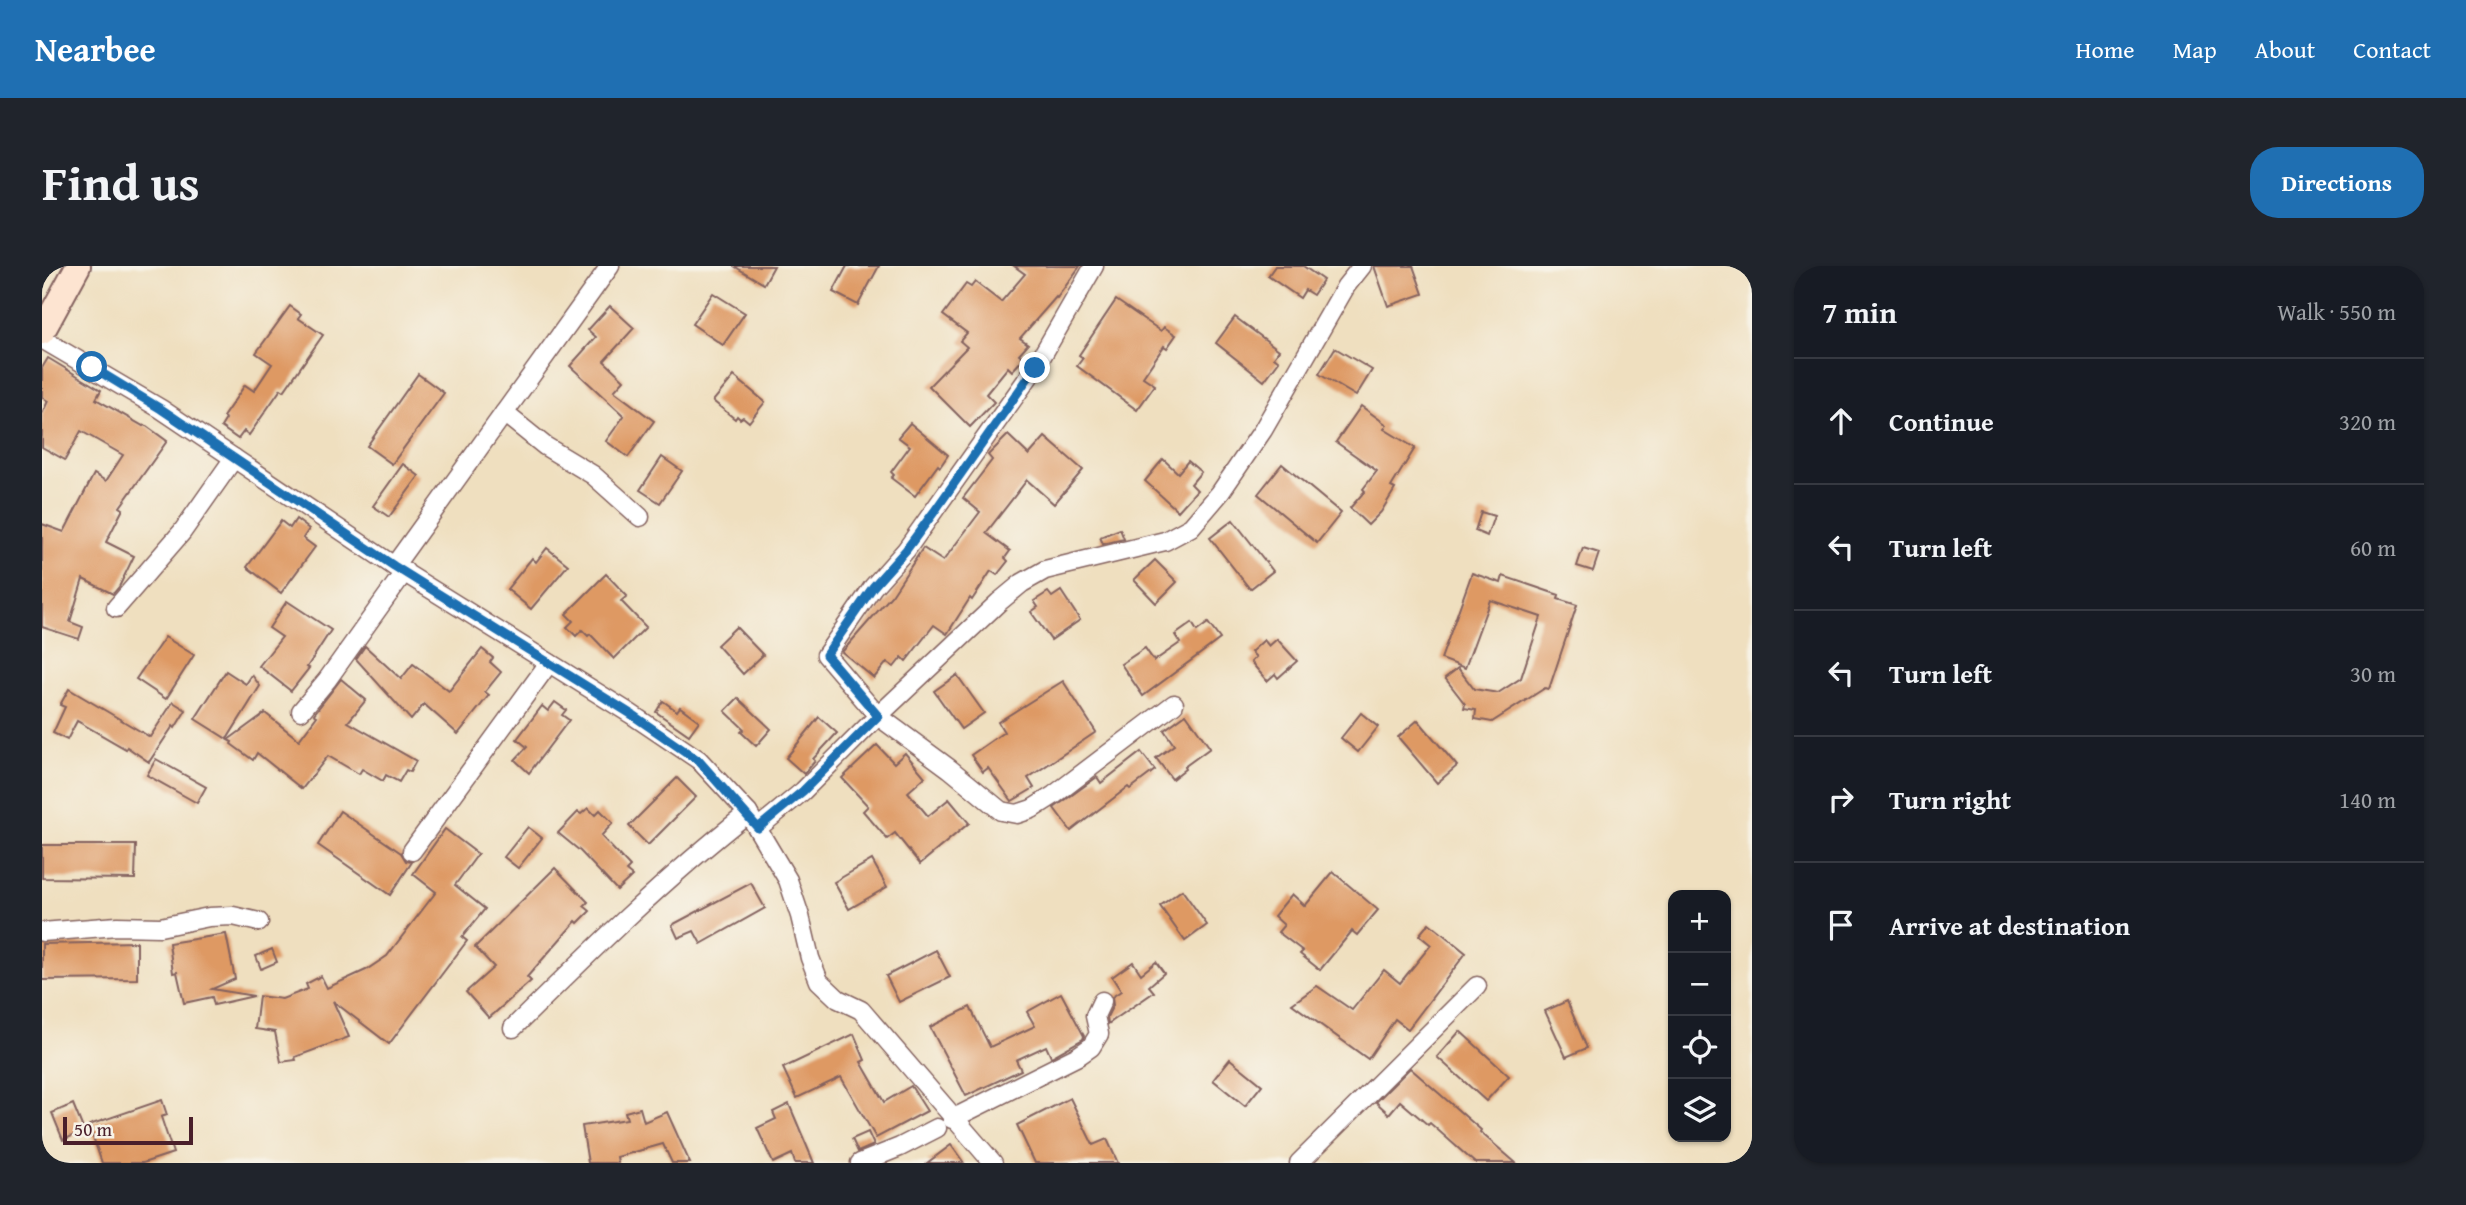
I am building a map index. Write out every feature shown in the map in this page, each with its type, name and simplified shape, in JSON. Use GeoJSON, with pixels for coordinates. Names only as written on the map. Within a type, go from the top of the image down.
{"type":"FeatureCollection","features":[{"type":"Feature","properties":{"kind":"street"},"geometry":{"type":"LineString","coordinates":[[42,332],[78,266]]}},
{"type":"Feature","properties":{"kind":"street"},"geometry":{"type":"LineString","coordinates":[[301,711],[327,680],[399,568],[610,266]]}},
{"type":"Feature","properties":{"kind":"street"},"geometry":{"type":"LineString","coordinates":[[1094,266],[1035,368],[927,522],[873,587],[826,655],[878,716],[1001,811],[1017,814],[1032,809],[1054,795],[1174,704]]}},
{"type":"Feature","properties":{"kind":"street"},"geometry":{"type":"LineString","coordinates":[[513,1028],[618,925],[691,859],[803,791],[878,716],[1022,583],[1045,570],[1165,541],[1191,527],[1220,493],[1263,430],[1346,286],[1362,266]]}},
{"type":"Feature","properties":{"kind":"street"},"geometry":{"type":"LineString","coordinates":[[42,340],[161,409],[399,568],[631,714],[699,761],[753,821],[789,880],[819,981],[838,999],[861,1010],[945,1123],[993,1163]]}},
{"type":"Feature","properties":{"kind":"street"},"geometry":{"type":"LineString","coordinates":[[505,413],[545,446],[593,475],[640,517]]}},
{"type":"Feature","properties":{"kind":"street"},"geometry":{"type":"LineString","coordinates":[[116,608],[182,532],[234,458]]}},
{"type":"Feature","properties":{"kind":"street"},"geometry":{"type":"LineString","coordinates":[[412,851],[549,663]]}},
{"type":"Feature","properties":{"kind":"street"},"geometry":{"type":"LineString","coordinates":[[42,932],[117,926],[160,926],[209,917],[233,916],[259,922]]}},
{"type":"Feature","properties":{"kind":"street"},"geometry":{"type":"LineString","coordinates":[[1299,1163],[1477,986]]}},
{"type":"Feature","properties":{"kind":"street"},"geometry":{"type":"LineString","coordinates":[[860,1163],[900,1147],[1091,1047],[1099,1034],[1094,1016],[1102,1002]]}},
{"type":"Feature","properties":{"kind":"building"},"geometry":{"type":"Polygon","coordinates":[[[734,266],[774,266],[764,284],[734,266]]]}},
{"type":"Feature","properties":{"kind":"building"},"geometry":{"type":"Polygon","coordinates":[[[847,266],[879,266],[858,305],[833,292],[847,266]]]}},
{"type":"Feature","properties":{"kind":"building"},"geometry":{"type":"Polygon","coordinates":[[[1014,266],[1080,266],[1057,298],[1020,338],[1028,344],[1019,354],[1024,358],[1012,371],[1008,367],[986,394],[994,402],[970,427],[929,386],[967,347],[960,341],[967,333],[943,315],[966,284],[971,287],[975,282],[1001,302],[1025,274],[1014,266]]]}},
{"type":"Feature","properties":{"kind":"building"},"geometry":{"type":"Polygon","coordinates":[[[1275,266],[1303,266],[1323,280],[1313,295],[1305,290],[1300,298],[1268,276],[1275,266]]]}},
{"type":"Feature","properties":{"kind":"building"},"geometry":{"type":"Polygon","coordinates":[[[1374,266],[1413,266],[1423,294],[1388,306],[1374,266]]]}},
{"type":"Feature","properties":{"kind":"building"},"geometry":{"type":"Polygon","coordinates":[[[713,293],[745,313],[723,345],[692,324],[713,293]]]}},
{"type":"Feature","properties":{"kind":"building"},"geometry":{"type":"Polygon","coordinates":[[[1116,300],[1161,331],[1164,327],[1176,335],[1167,348],[1164,346],[1143,377],[1155,385],[1137,410],[1077,366],[1083,358],[1079,355],[1116,300]]]}},
{"type":"Feature","properties":{"kind":"building"},"geometry":{"type":"Polygon","coordinates":[[[290,306],[301,314],[298,318],[323,335],[249,435],[244,431],[238,439],[221,427],[226,419],[223,417],[245,385],[254,391],[272,364],[256,353],[290,306]]]}},
{"type":"Feature","properties":{"kind":"building"},"geometry":{"type":"Polygon","coordinates":[[[610,306],[634,328],[604,361],[624,380],[614,391],[654,421],[628,457],[606,441],[624,416],[570,366],[596,337],[588,330],[610,306]]]}},
{"type":"Feature","properties":{"kind":"building"},"geometry":{"type":"Polygon","coordinates":[[[1235,317],[1279,350],[1274,357],[1279,361],[1264,381],[1216,343],[1235,317]]]}},
{"type":"Feature","properties":{"kind":"building"},"geometry":{"type":"Polygon","coordinates":[[[1335,348],[1372,370],[1356,396],[1319,374],[1335,348]]]}},
{"type":"Feature","properties":{"kind":"building"},"geometry":{"type":"Polygon","coordinates":[[[48,358],[101,390],[96,399],[145,425],[167,441],[120,507],[123,509],[106,542],[134,556],[119,587],[113,594],[83,579],[70,622],[83,627],[79,639],[42,627],[42,524],[64,532],[94,474],[106,481],[123,455],[81,431],[65,460],[42,447],[42,414],[48,401],[42,397],[42,368],[48,358]]]}},
{"type":"Feature","properties":{"kind":"building"},"geometry":{"type":"Polygon","coordinates":[[[418,374],[444,393],[392,464],[367,446],[418,374]]]}},
{"type":"Feature","properties":{"kind":"building"},"geometry":{"type":"Polygon","coordinates":[[[734,376],[765,402],[749,422],[743,417],[740,419],[737,416],[735,419],[713,401],[734,376]]]}},
{"type":"Feature","properties":{"kind":"building"},"geometry":{"type":"Polygon","coordinates":[[[1361,406],[1387,425],[1384,429],[1415,448],[1391,487],[1395,489],[1381,512],[1368,525],[1350,508],[1377,471],[1336,442],[1361,406]]]}},
{"type":"Feature","properties":{"kind":"building"},"geometry":{"type":"Polygon","coordinates":[[[910,423],[948,455],[915,496],[891,478],[894,475],[891,472],[910,446],[898,437],[910,423]]]}},
{"type":"Feature","properties":{"kind":"building"},"geometry":{"type":"Polygon","coordinates":[[[1008,435],[1029,455],[1045,437],[1083,470],[1054,504],[1027,480],[986,533],[1010,551],[1005,558],[1008,561],[997,575],[991,571],[947,634],[934,625],[906,661],[902,657],[894,667],[887,662],[874,678],[842,652],[892,595],[923,548],[943,561],[980,512],[963,498],[992,460],[988,455],[1008,435]]]}},
{"type":"Feature","properties":{"kind":"building"},"geometry":{"type":"Polygon","coordinates":[[[662,457],[682,471],[660,503],[640,490],[662,457]]]}},
{"type":"Feature","properties":{"kind":"building"},"geometry":{"type":"Polygon","coordinates":[[[1163,459],[1178,473],[1188,461],[1201,472],[1191,484],[1197,490],[1178,511],[1145,481],[1163,459]]]}},
{"type":"Feature","properties":{"kind":"building"},"geometry":{"type":"Polygon","coordinates":[[[403,464],[419,476],[389,517],[373,506],[403,464]]]}},
{"type":"Feature","properties":{"kind":"building"},"geometry":{"type":"Polygon","coordinates":[[[1282,464],[1341,513],[1317,543],[1258,494],[1282,464]]]}},
{"type":"Feature","properties":{"kind":"building"},"geometry":{"type":"Polygon","coordinates":[[[1481,512],[1494,516],[1487,536],[1475,531],[1481,512]]]}},
{"type":"Feature","properties":{"kind":"building"},"geometry":{"type":"Polygon","coordinates":[[[296,519],[309,529],[303,538],[315,547],[281,593],[247,567],[281,521],[290,528],[296,519]]]}},
{"type":"Feature","properties":{"kind":"building"},"geometry":{"type":"Polygon","coordinates":[[[1233,520],[1273,571],[1250,589],[1210,538],[1233,520]]]}},
{"type":"Feature","properties":{"kind":"building"},"geometry":{"type":"Polygon","coordinates":[[[1120,529],[1124,539],[1103,544],[1100,537],[1120,529]]]}},
{"type":"Feature","properties":{"kind":"building"},"geometry":{"type":"Polygon","coordinates":[[[547,548],[568,565],[531,609],[507,589],[532,558],[536,562],[547,548]]]}},
{"type":"Feature","properties":{"kind":"building"},"geometry":{"type":"Polygon","coordinates":[[[1583,548],[1599,553],[1593,571],[1577,566],[1583,548]]]}},
{"type":"Feature","properties":{"kind":"building"},"geometry":{"type":"Polygon","coordinates":[[[1155,560],[1177,582],[1156,603],[1134,580],[1155,560]]]}},
{"type":"Feature","properties":{"kind":"building"},"geometry":{"type":"Polygon","coordinates":[[[1472,573],[1501,583],[1503,576],[1559,595],[1558,599],[1577,605],[1549,689],[1545,688],[1492,722],[1475,719],[1476,710],[1464,708],[1465,704],[1445,678],[1458,668],[1474,689],[1498,693],[1521,678],[1541,617],[1490,600],[1465,668],[1441,659],[1472,573]]]}},
{"type":"Feature","properties":{"kind":"building"},"geometry":{"type":"Polygon","coordinates":[[[606,574],[627,596],[621,601],[646,627],[614,659],[590,634],[588,636],[582,630],[576,636],[567,627],[573,621],[566,614],[606,574]]]}},
{"type":"Feature","properties":{"kind":"building"},"geometry":{"type":"Polygon","coordinates":[[[1061,591],[1080,620],[1051,640],[1031,612],[1038,607],[1034,601],[1048,592],[1052,597],[1061,591]]]}},
{"type":"Feature","properties":{"kind":"building"},"geometry":{"type":"Polygon","coordinates":[[[287,601],[331,630],[307,667],[309,668],[291,691],[259,666],[282,637],[269,628],[287,601]]]}},
{"type":"Feature","properties":{"kind":"building"},"geometry":{"type":"Polygon","coordinates":[[[1192,623],[1197,631],[1208,623],[1220,639],[1143,696],[1121,664],[1145,648],[1154,661],[1180,643],[1175,635],[1192,623]]]}},
{"type":"Feature","properties":{"kind":"building"},"geometry":{"type":"Polygon","coordinates":[[[736,627],[763,655],[743,674],[717,645],[736,627]]]}},
{"type":"Feature","properties":{"kind":"building"},"geometry":{"type":"Polygon","coordinates":[[[165,637],[194,655],[166,699],[136,679],[165,637]]]}},
{"type":"Feature","properties":{"kind":"building"},"geometry":{"type":"Polygon","coordinates":[[[1277,639],[1297,661],[1278,678],[1275,674],[1267,681],[1251,662],[1256,657],[1251,652],[1264,640],[1269,646],[1277,639]]]}},
{"type":"Feature","properties":{"kind":"building"},"geometry":{"type":"Polygon","coordinates":[[[365,646],[401,679],[413,664],[449,691],[482,649],[493,658],[490,662],[501,672],[485,692],[489,695],[458,734],[424,704],[411,720],[356,659],[365,646]]]}},
{"type":"Feature","properties":{"kind":"building"},"geometry":{"type":"Polygon","coordinates":[[[226,671],[246,684],[252,675],[260,686],[227,739],[195,719],[226,671]]]}},
{"type":"Feature","properties":{"kind":"building"},"geometry":{"type":"Polygon","coordinates":[[[957,675],[984,713],[961,729],[934,691],[957,675]]]}},
{"type":"Feature","properties":{"kind":"building"},"geometry":{"type":"Polygon","coordinates":[[[341,679],[366,700],[348,722],[416,761],[410,772],[406,770],[399,782],[386,775],[383,781],[362,769],[359,774],[328,756],[302,789],[257,753],[253,760],[228,740],[265,713],[299,740],[317,716],[314,714],[341,679]]]}},
{"type":"Feature","properties":{"kind":"building"},"geometry":{"type":"Polygon","coordinates":[[[1063,681],[1096,732],[1028,778],[1034,788],[1012,801],[988,768],[983,772],[971,755],[1004,732],[998,722],[1063,681]]]}},
{"type":"Feature","properties":{"kind":"building"},"geometry":{"type":"Polygon","coordinates":[[[69,689],[150,737],[173,702],[186,710],[149,762],[127,747],[126,749],[77,721],[67,740],[53,733],[65,707],[60,705],[69,689]]]}},
{"type":"Feature","properties":{"kind":"building"},"geometry":{"type":"Polygon","coordinates":[[[738,698],[771,729],[756,746],[741,732],[744,729],[725,711],[738,698]]]}},
{"type":"Feature","properties":{"kind":"building"},"geometry":{"type":"Polygon","coordinates":[[[663,701],[677,711],[680,707],[699,721],[689,735],[656,712],[663,701]]]}},
{"type":"Feature","properties":{"kind":"building"},"geometry":{"type":"Polygon","coordinates":[[[555,702],[566,710],[562,715],[569,720],[529,773],[515,760],[527,747],[517,739],[542,706],[548,711],[555,702]]]}},
{"type":"Feature","properties":{"kind":"building"},"geometry":{"type":"Polygon","coordinates":[[[1361,713],[1378,727],[1358,752],[1341,738],[1361,713]]]}},
{"type":"Feature","properties":{"kind":"building"},"geometry":{"type":"Polygon","coordinates":[[[1186,714],[1210,748],[1172,779],[1156,758],[1174,745],[1164,730],[1186,714]]]}},
{"type":"Feature","properties":{"kind":"building"},"geometry":{"type":"Polygon","coordinates":[[[819,717],[837,733],[813,759],[815,761],[804,774],[786,758],[819,717]]]}},
{"type":"Feature","properties":{"kind":"building"},"geometry":{"type":"Polygon","coordinates":[[[1418,720],[1457,766],[1437,783],[1398,737],[1418,720]]]}},
{"type":"Feature","properties":{"kind":"building"},"geometry":{"type":"Polygon","coordinates":[[[877,745],[894,763],[905,753],[925,777],[908,792],[928,816],[949,799],[969,823],[920,864],[895,833],[887,839],[863,811],[868,806],[842,778],[877,745]]]}},
{"type":"Feature","properties":{"kind":"building"},"geometry":{"type":"Polygon","coordinates":[[[1141,752],[1155,770],[1130,789],[1128,787],[1071,831],[1054,808],[1097,777],[1101,783],[1141,752]]]}},
{"type":"Feature","properties":{"kind":"building"},"geometry":{"type":"Polygon","coordinates":[[[156,759],[206,787],[197,803],[147,775],[156,759]]]}},
{"type":"Feature","properties":{"kind":"building"},"geometry":{"type":"Polygon","coordinates":[[[677,778],[696,797],[648,845],[629,826],[677,778]]]}},
{"type":"Feature","properties":{"kind":"building"},"geometry":{"type":"Polygon","coordinates":[[[588,808],[595,815],[600,810],[613,823],[601,836],[630,867],[626,871],[632,876],[617,890],[580,851],[558,833],[578,812],[581,814],[588,808]]]}},
{"type":"Feature","properties":{"kind":"building"},"geometry":{"type":"Polygon","coordinates":[[[340,811],[401,853],[406,861],[412,862],[390,895],[318,845],[340,811]]]}},
{"type":"Feature","properties":{"kind":"building"},"geometry":{"type":"Polygon","coordinates":[[[528,827],[542,838],[518,868],[504,857],[528,827]]]}},
{"type":"Feature","properties":{"kind":"building"},"geometry":{"type":"Polygon","coordinates":[[[445,829],[478,854],[455,885],[485,909],[462,937],[467,941],[389,1044],[333,1001],[349,1037],[295,1057],[296,1060],[281,1062],[275,1032],[255,1029],[259,996],[282,999],[308,989],[306,984],[321,976],[327,988],[366,970],[387,956],[436,892],[413,874],[445,829]]]}},
{"type":"Feature","properties":{"kind":"building"},"geometry":{"type":"Polygon","coordinates":[[[42,845],[136,845],[135,879],[42,878],[42,845]]]}},
{"type":"Feature","properties":{"kind":"building"},"geometry":{"type":"Polygon","coordinates":[[[872,860],[887,887],[849,909],[834,882],[872,860]]]}},
{"type":"Feature","properties":{"kind":"building"},"geometry":{"type":"Polygon","coordinates":[[[555,868],[588,902],[584,906],[590,911],[578,923],[576,921],[527,977],[531,981],[489,1018],[466,992],[494,967],[475,947],[555,868]]]}},
{"type":"Feature","properties":{"kind":"building"},"geometry":{"type":"Polygon","coordinates":[[[1333,872],[1378,910],[1357,935],[1352,931],[1320,970],[1300,954],[1303,951],[1278,932],[1284,925],[1274,916],[1292,894],[1305,906],[1333,872]]]}},
{"type":"Feature","properties":{"kind":"building"},"geometry":{"type":"Polygon","coordinates":[[[751,883],[765,908],[701,944],[694,931],[678,938],[672,925],[751,883]]]}},
{"type":"Feature","properties":{"kind":"building"},"geometry":{"type":"Polygon","coordinates":[[[1182,890],[1207,925],[1185,941],[1160,906],[1182,890]]]}},
{"type":"Feature","properties":{"kind":"building"},"geometry":{"type":"Polygon","coordinates":[[[1429,923],[1466,953],[1408,1029],[1395,1019],[1368,1059],[1292,1004],[1317,986],[1352,1010],[1384,970],[1400,983],[1431,945],[1419,935],[1429,923]]]}},
{"type":"Feature","properties":{"kind":"building"},"geometry":{"type":"Polygon","coordinates":[[[226,934],[235,979],[212,989],[254,996],[214,1005],[212,997],[184,1003],[177,972],[173,973],[169,943],[226,934]]]}},
{"type":"Feature","properties":{"kind":"building"},"geometry":{"type":"Polygon","coordinates":[[[137,942],[137,979],[42,980],[42,944],[137,942]]]}},
{"type":"Feature","properties":{"kind":"building"},"geometry":{"type":"Polygon","coordinates":[[[272,949],[277,962],[261,969],[256,956],[272,949]]]}},
{"type":"Feature","properties":{"kind":"building"},"geometry":{"type":"Polygon","coordinates":[[[936,950],[950,977],[899,1002],[886,976],[936,950]]]}},
{"type":"Feature","properties":{"kind":"building"},"geometry":{"type":"Polygon","coordinates":[[[1133,962],[1141,974],[1156,962],[1164,973],[1149,986],[1154,992],[1108,1024],[1107,1017],[1113,1005],[1112,997],[1121,991],[1112,977],[1133,962]]]}},
{"type":"Feature","properties":{"kind":"building"},"geometry":{"type":"Polygon","coordinates":[[[1061,993],[1084,1036],[1083,1039],[1051,1057],[1046,1046],[1016,1060],[1021,1070],[966,1096],[930,1027],[970,1007],[990,1047],[1035,1026],[1027,1012],[1061,993]]]}},
{"type":"Feature","properties":{"kind":"building"},"geometry":{"type":"Polygon","coordinates":[[[1567,1001],[1587,1048],[1566,1057],[1545,1011],[1567,1001]]]}},
{"type":"Feature","properties":{"kind":"building"},"geometry":{"type":"Polygon","coordinates":[[[1460,1031],[1509,1076],[1486,1101],[1437,1057],[1460,1031]]]}},
{"type":"Feature","properties":{"kind":"building"},"geometry":{"type":"Polygon","coordinates":[[[854,1034],[865,1060],[861,1062],[884,1102],[911,1086],[927,1111],[876,1138],[841,1077],[797,1098],[783,1068],[854,1034]]]}},
{"type":"Feature","properties":{"kind":"building"},"geometry":{"type":"Polygon","coordinates":[[[1230,1059],[1262,1085],[1245,1106],[1213,1080],[1230,1059]]]}},
{"type":"Feature","properties":{"kind":"building"},"geometry":{"type":"Polygon","coordinates":[[[1410,1068],[1516,1163],[1475,1163],[1430,1123],[1428,1125],[1400,1101],[1389,1114],[1376,1102],[1410,1068]]]}},
{"type":"Feature","properties":{"kind":"building"},"geometry":{"type":"Polygon","coordinates":[[[1070,1098],[1093,1145],[1107,1139],[1118,1163],[1035,1163],[1017,1125],[1070,1098]]]}},
{"type":"Feature","properties":{"kind":"building"},"geometry":{"type":"Polygon","coordinates":[[[162,1100],[167,1115],[161,1117],[173,1153],[143,1163],[102,1163],[89,1125],[162,1100]]]}},
{"type":"Feature","properties":{"kind":"building"},"geometry":{"type":"Polygon","coordinates":[[[73,1104],[84,1131],[63,1140],[52,1113],[73,1104]]]}},
{"type":"Feature","properties":{"kind":"building"},"geometry":{"type":"Polygon","coordinates":[[[789,1104],[814,1163],[795,1163],[792,1154],[773,1163],[757,1128],[776,1119],[773,1112],[789,1104]]]}},
{"type":"Feature","properties":{"kind":"building"},"geometry":{"type":"Polygon","coordinates":[[[640,1108],[644,1122],[667,1112],[690,1163],[672,1163],[663,1144],[617,1157],[618,1163],[588,1163],[582,1126],[627,1119],[625,1112],[640,1108]]]}},
{"type":"Feature","properties":{"kind":"building"},"geometry":{"type":"Polygon","coordinates":[[[868,1132],[874,1145],[858,1152],[852,1139],[868,1132]]]}},
{"type":"Feature","properties":{"kind":"building"},"geometry":{"type":"Polygon","coordinates":[[[951,1145],[964,1163],[927,1163],[951,1145]]]}},
{"type":"Feature","properties":{"kind":"route"},"geometry":{"type":"LineString","coordinates":[[92,367],[161,409],[394,566],[631,714],[699,761],[748,813],[758,828],[803,791],[878,716],[826,655],[873,587],[906,550],[934,512],[1035,368]]}}]}
